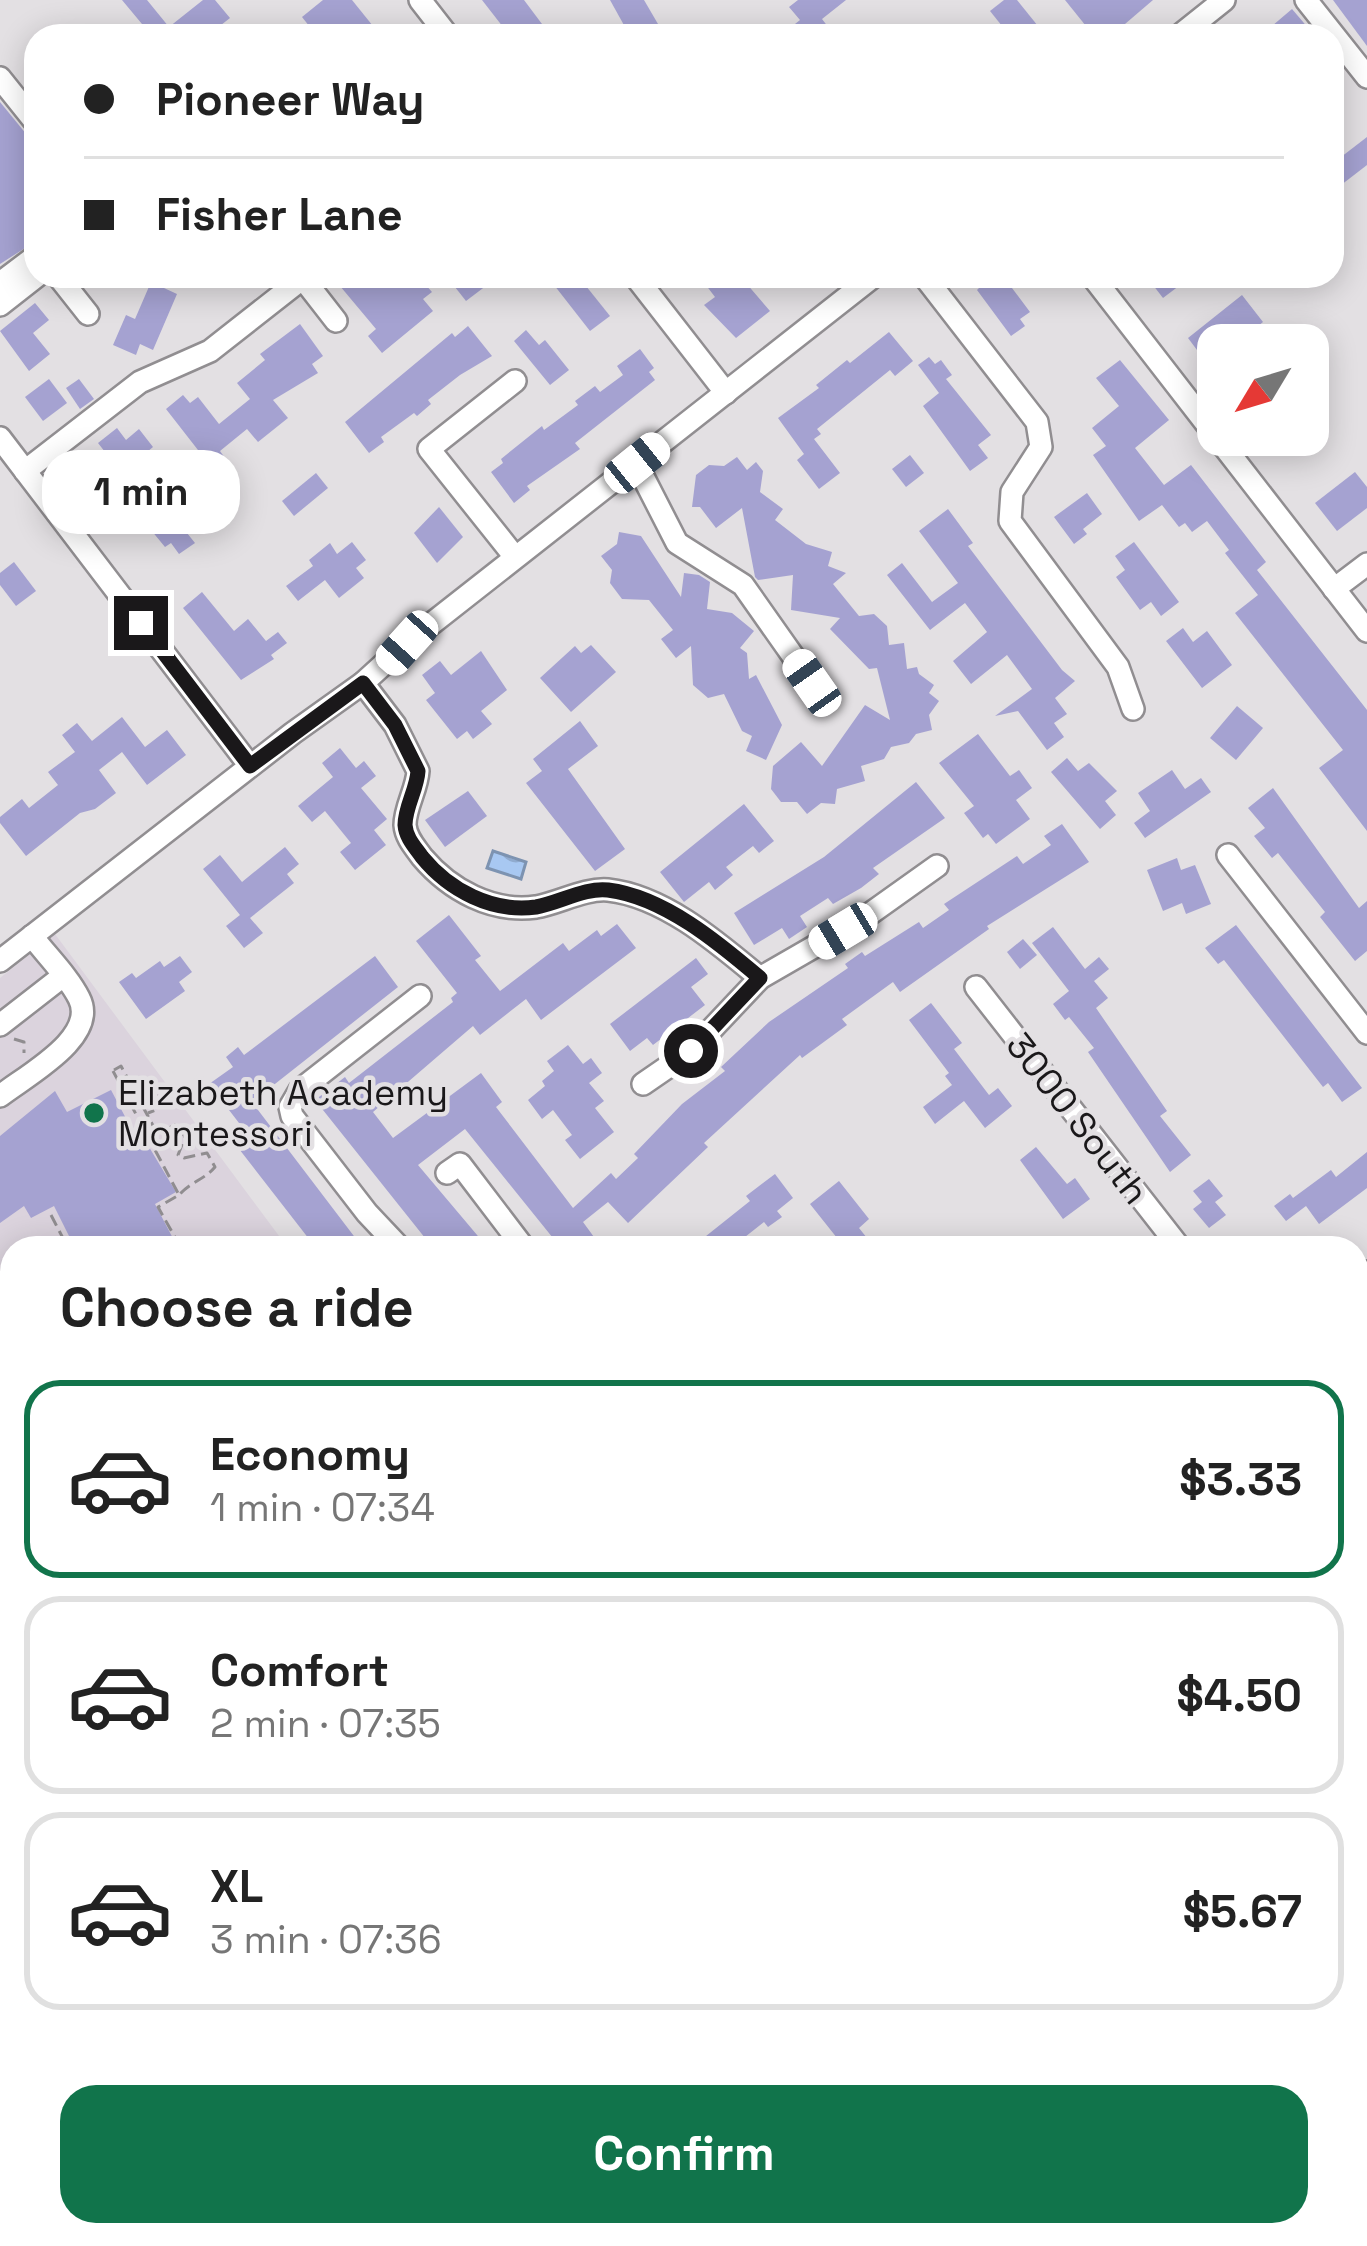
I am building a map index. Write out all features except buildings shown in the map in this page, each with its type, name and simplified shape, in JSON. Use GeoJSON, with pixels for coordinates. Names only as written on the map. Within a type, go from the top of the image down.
{"type":"FeatureCollection","features":[{"type":"Feature","properties":{"kind":"street"},"geometry":{"type":"LineString","coordinates":[[420,0],[439,24]]}},
{"type":"Feature","properties":{"kind":"street"},"geometry":{"type":"LineString","coordinates":[[1194,24],[1224,0]]}},
{"type":"Feature","properties":{"kind":"street"},"geometry":{"type":"LineString","coordinates":[[1306,0],[1325,24]]}},
{"type":"Feature","properties":{"kind":"street"},"geometry":{"type":"LineString","coordinates":[[1344,48],[1367,77]]}},
{"type":"Feature","properties":{"kind":"street"},"geometry":{"type":"LineString","coordinates":[[0,79],[24,108]]}},
{"type":"Feature","properties":{"kind":"street"},"geometry":{"type":"LineString","coordinates":[[0,284],[24,265]]}},
{"type":"Feature","properties":{"kind":"street"},"geometry":{"type":"LineString","coordinates":[[0,305],[24,287]]}},
{"type":"Feature","properties":{"kind":"street"},"geometry":{"type":"LineString","coordinates":[[67,288],[88,314]]}},
{"type":"Feature","properties":{"kind":"street"},"geometry":{"type":"LineString","coordinates":[[26,471],[140,382],[210,351],[288,288]]}},
{"type":"Feature","properties":{"kind":"street"},"geometry":{"type":"LineString","coordinates":[[310,288],[336,321]]}},
{"type":"Feature","properties":{"kind":"street"},"geometry":{"type":"LineString","coordinates":[[644,288],[725,393]]}},
{"type":"Feature","properties":{"kind":"street"},"geometry":{"type":"LineString","coordinates":[[0,961],[363,683],[407,643],[859,288]]}},
{"type":"Feature","properties":{"kind":"street"},"geometry":{"type":"LineString","coordinates":[[933,288],[1037,422],[1041,447],[1012,492],[1010,521],[1118,667],[1133,709]]}},
{"type":"Feature","properties":{"kind":"street"},"geometry":{"type":"LineString","coordinates":[[1101,288],[1367,631]]}},
{"type":"Feature","properties":{"kind":"street"},"geometry":{"type":"LineString","coordinates":[[515,381],[429,449],[515,557]]}},
{"type":"Feature","properties":{"kind":"street"},"geometry":{"type":"LineString","coordinates":[[0,438],[250,766]]}},
{"type":"Feature","properties":{"kind":"street"},"geometry":{"type":"LineString","coordinates":[[637,463],[661,506],[665,524]]}},
{"type":"Feature","properties":{"kind":"street"},"geometry":{"type":"LineString","coordinates":[[617,478],[665,524],[682,548],[719,566],[743,585],[812,683]]}},
{"type":"Feature","properties":{"kind":"street"},"geometry":{"type":"LineString","coordinates":[[1334,590],[1367,564]]}},
{"type":"Feature","properties":{"kind":"street"},"geometry":{"type":"LineString","coordinates":[[363,683],[414,757],[417,788],[405,826],[410,841],[436,873],[481,901],[509,908],[536,907],[603,889],[625,894],[691,923],[760,978]]}},
{"type":"Feature","properties":{"kind":"street"},"geometry":{"type":"LineString","coordinates":[[1228,855],[1367,1033]]}},
{"type":"Feature","properties":{"kind":"street"},"geometry":{"type":"LineString","coordinates":[[643,1084],[691,1051],[760,978],[864,918],[937,866]]}},
{"type":"Feature","properties":{"kind":"street"},"geometry":{"type":"LineString","coordinates":[[0,1096],[79,1034],[85,1014],[79,997],[32,936]]}},
{"type":"Feature","properties":{"kind":"street"},"geometry":{"type":"LineString","coordinates":[[6,1032],[63,976]]}},
{"type":"Feature","properties":{"kind":"street","name":"3000 South"},"geometry":{"type":"LineString","coordinates":[[976,987],[1171,1236]]}},
{"type":"Feature","properties":{"kind":"street"},"geometry":{"type":"LineString","coordinates":[[389,1236],[292,1116],[290,1107],[300,1090],[420,996]]}},
{"type":"Feature","properties":{"kind":"street"},"geometry":{"type":"LineString","coordinates":[[447,1173],[460,1164],[515,1236]]}},
{"type":"Feature","properties":{"kind":"path"},"geometry":{"type":"LineString","coordinates":[[6,1032],[24,1042],[24,1066]]}},
{"type":"Feature","properties":{"kind":"path"},"geometry":{"type":"LineString","coordinates":[[157,1133],[121,1066],[112,1072],[179,1195]]}},
{"type":"Feature","properties":{"kind":"path"},"geometry":{"type":"LineString","coordinates":[[137,1097],[151,1090],[157,1095],[156,1110],[146,1114]]}},
{"type":"Feature","properties":{"kind":"path"},"geometry":{"type":"LineString","coordinates":[[148,1138],[177,1124],[185,1137],[178,1155],[207,1153],[213,1159],[215,1167],[209,1174],[158,1207],[174,1236]]}},
{"type":"Feature","properties":{"kind":"path"},"geometry":{"type":"LineString","coordinates":[[51,1215],[62,1236]]}},
{"type":"Feature","properties":{"kind":"shaded area","name":"Elizabeth Academy Montessori"},"geometry":{"type":"Polygon","coordinates":[[[55,934],[279,1236],[0,1236],[0,978],[55,934]]]}},
{"type":"Feature","properties":{"kind":"water"},"geometry":{"type":"Polygon","coordinates":[[[493,851],[526,862],[521,879],[487,868],[493,851]]]}},
{"type":"Feature","properties":{"kind":"place","name":"Elizabeth Academy Montessori"},"geometry":{"type":"Point","coordinates":[94,1113]}},
{"type":"Feature","properties":{"kind":"route"},"geometry":{"type":"LineString","coordinates":[[141,623],[250,766],[363,683],[414,757],[417,788],[405,826],[410,841],[454,887],[509,908],[536,907],[603,889],[691,923],[712,938],[760,978],[691,1051]]}}]}
